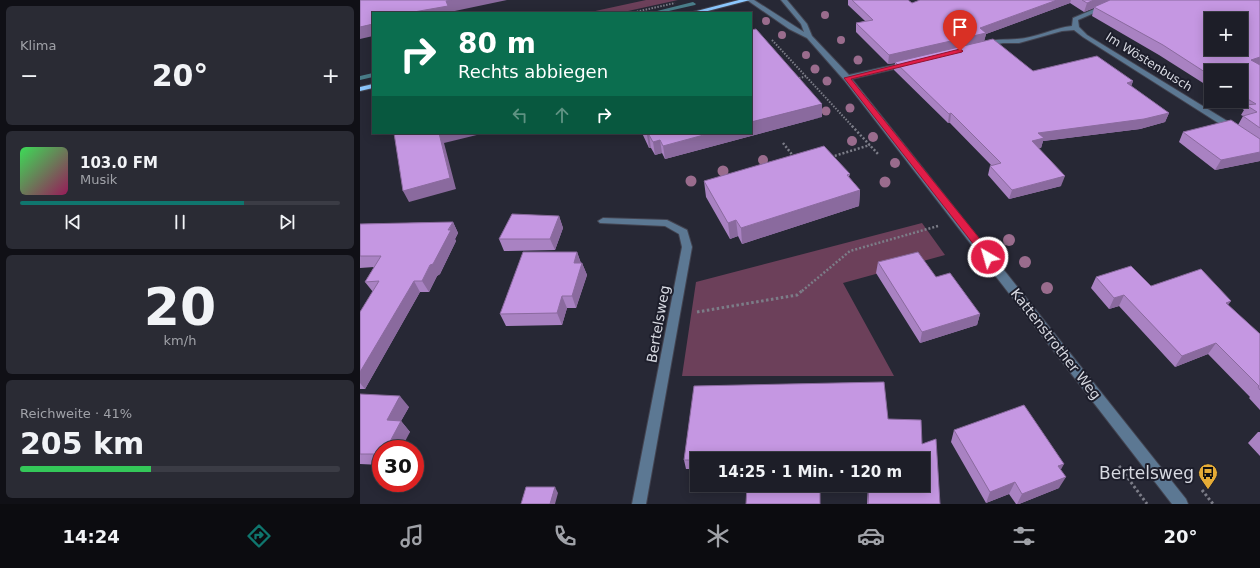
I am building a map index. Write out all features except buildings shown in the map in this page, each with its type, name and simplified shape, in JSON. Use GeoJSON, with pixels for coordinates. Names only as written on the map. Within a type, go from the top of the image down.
{"type":"FeatureCollection","features":[{"type":"Feature","properties":{"kind":"main road"},"geometry":{"type":"LineString","coordinates":[[696,12],[747,0]]}},
{"type":"Feature","properties":{"kind":"main road"},"geometry":{"type":"LineString","coordinates":[[360,89],[372,86]]}},
{"type":"Feature","properties":{"kind":"street","name":"Kattenstrother Weg"},"geometry":{"type":"LineString","coordinates":[[750,0],[791,28],[809,37],[847,78],[1181,504]]}},
{"type":"Feature","properties":{"kind":"street","name":"Kattenstrother Weg"},"geometry":{"type":"LineString","coordinates":[[784,0],[804,24],[809,37]]}},
{"type":"Feature","properties":{"kind":"street"},"geometry":{"type":"LineString","coordinates":[[973,48],[1003,41],[1019,41],[1062,29],[1076,28],[1075,18],[1121,0]]}},
{"type":"Feature","properties":{"kind":"street","name":"Im Wöstenbusch"},"geometry":{"type":"LineString","coordinates":[[1076,28],[1085,36],[1241,134]]}},
{"type":"Feature","properties":{"kind":"street"},"geometry":{"type":"LineString","coordinates":[[847,78],[913,62]]}},
{"type":"Feature","properties":{"kind":"street","name":"Bertelsweg"},"geometry":{"type":"LineString","coordinates":[[603,222],[667,223],[684,232],[686,247],[675,316],[639,504]]}},
{"type":"Feature","properties":{"kind":"path"},"geometry":{"type":"LineString","coordinates":[[635,12],[676,3]]}},
{"type":"Feature","properties":{"kind":"path"},"geometry":{"type":"LineString","coordinates":[[793,80],[807,76]]}},
{"type":"Feature","properties":{"kind":"path"},"geometry":{"type":"LineString","coordinates":[[783,143],[796,160]]}},
{"type":"Feature","properties":{"kind":"path"},"geometry":{"type":"LineString","coordinates":[[828,158],[870,145]]}},
{"type":"Feature","properties":{"kind":"path"},"geometry":{"type":"LineString","coordinates":[[675,316],[797,295],[850,252],[942,225]]}},
{"type":"Feature","properties":{"kind":"shaded area"},"geometry":{"type":"Polygon","coordinates":[[[646,0],[678,0],[624,12],[591,12],[646,0]]]}},
{"type":"Feature","properties":{"kind":"shaded area"},"geometry":{"type":"Polygon","coordinates":[[[922,223],[945,255],[843,283],[894,376],[682,376],[696,282],[922,223]]]}},
{"type":"Feature","properties":{"kind":"waterway"},"geometry":{"type":"LineString","coordinates":[[657,12],[693,4]]}},
{"type":"Feature","properties":{"kind":"waterway"},"geometry":{"type":"LineString","coordinates":[[360,78],[372,75]]}},
{"type":"Feature","properties":{"kind":"place","name":"Bertelsweg"},"geometry":{"type":"Point","coordinates":[1208,490]}},
{"type":"Feature","properties":{"kind":"route"},"geometry":{"type":"LineString","coordinates":[[960,51],[847,78],[988,257]]}}]}
